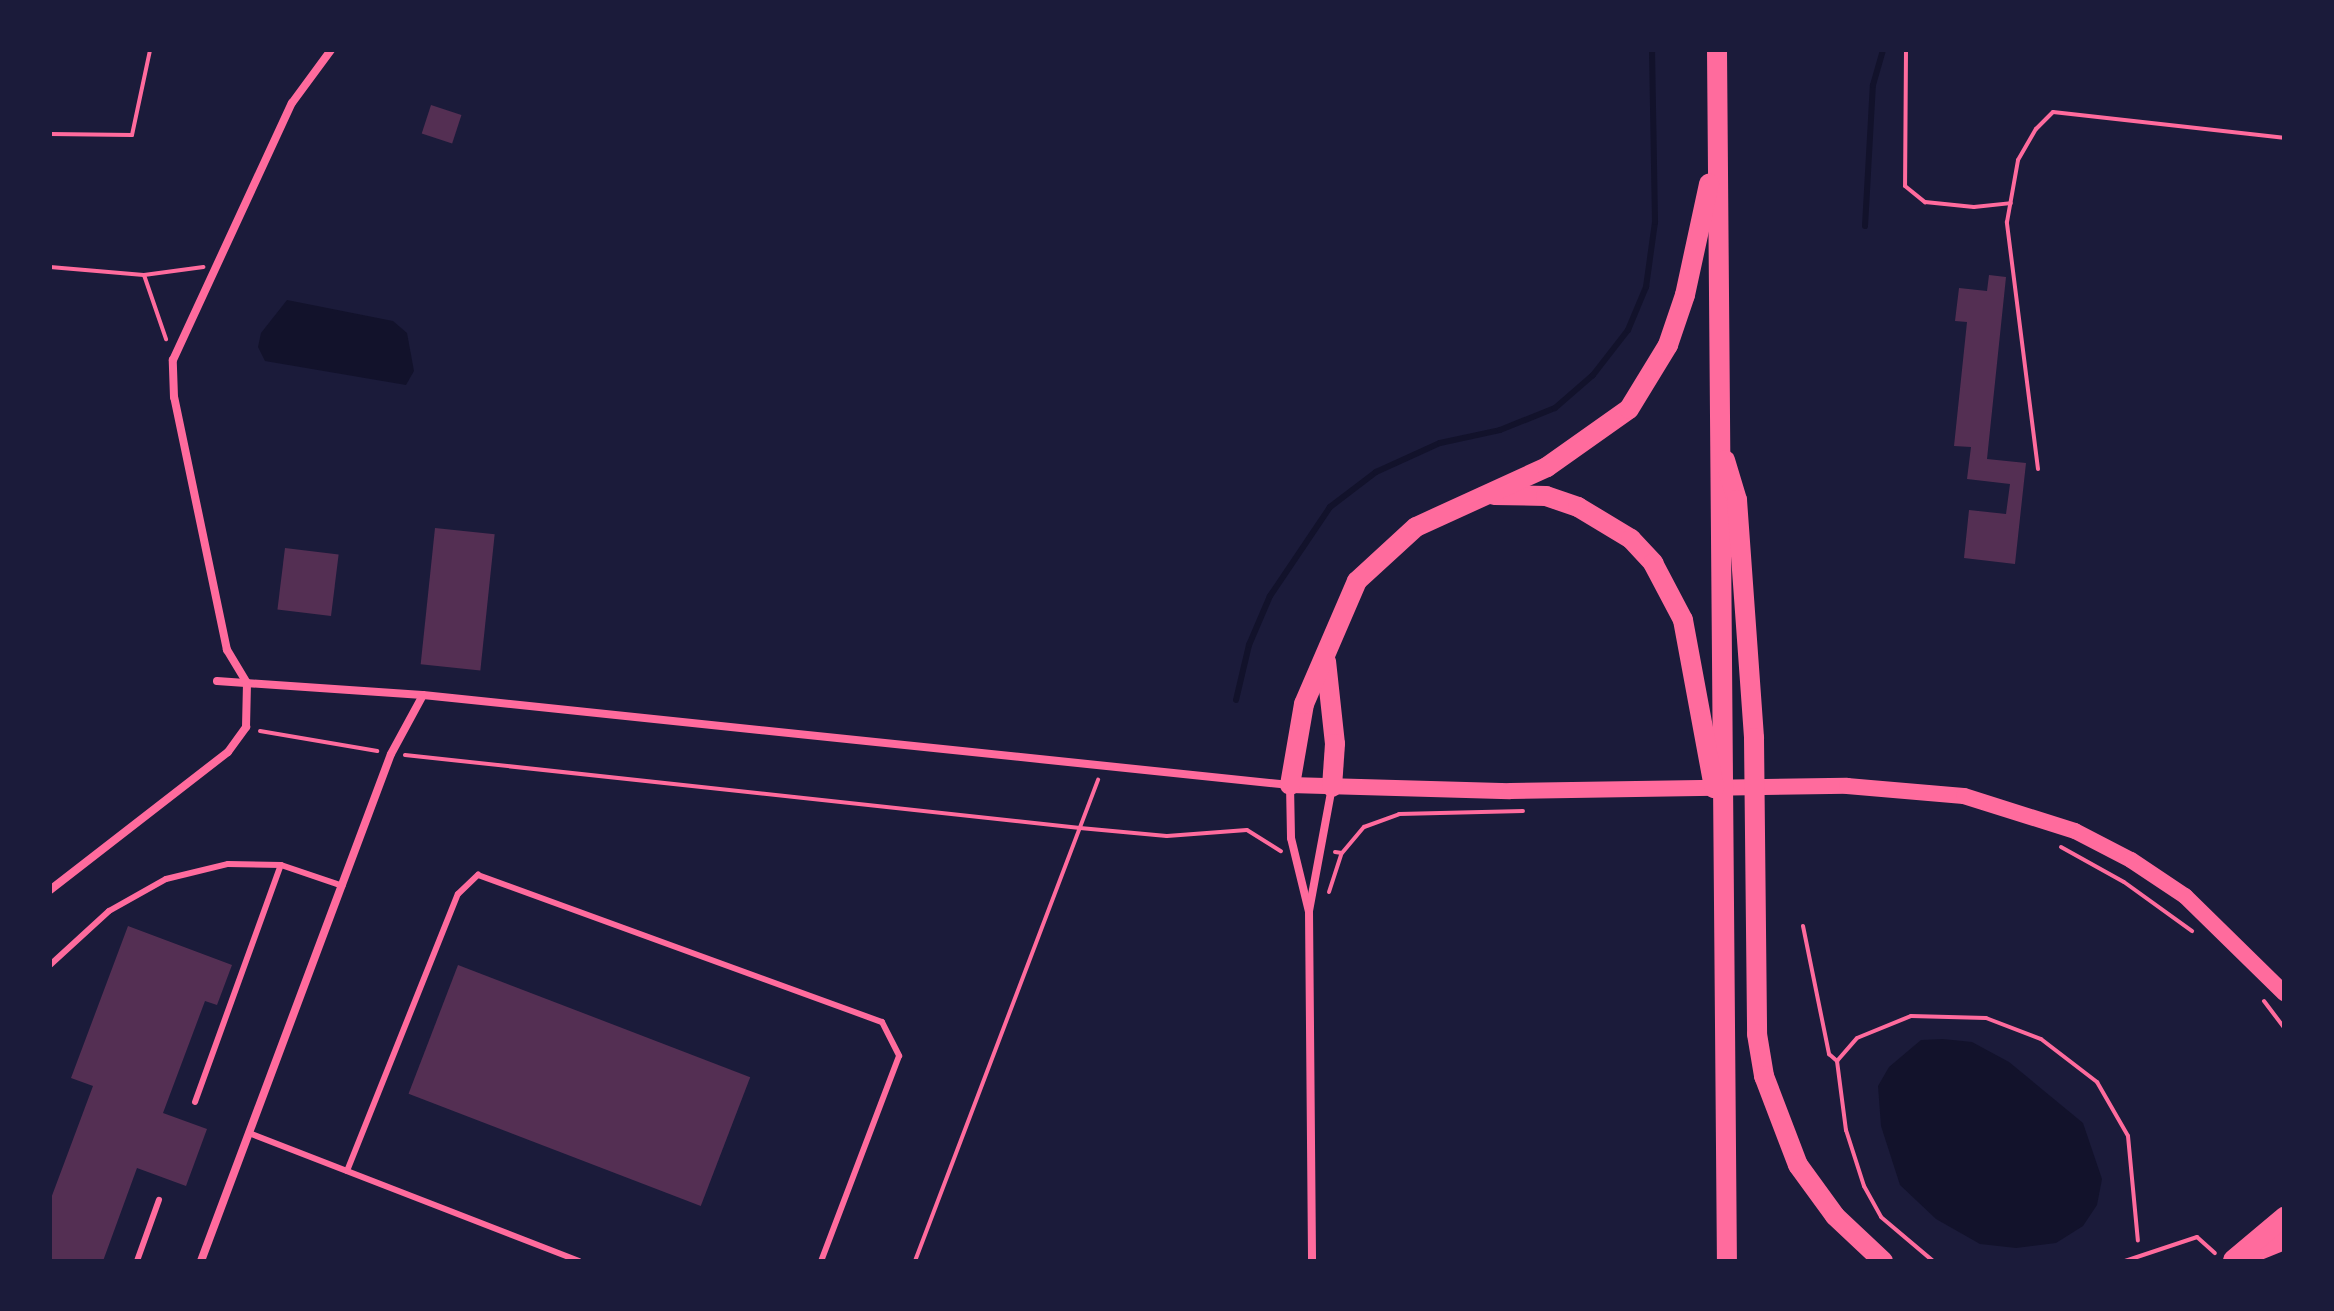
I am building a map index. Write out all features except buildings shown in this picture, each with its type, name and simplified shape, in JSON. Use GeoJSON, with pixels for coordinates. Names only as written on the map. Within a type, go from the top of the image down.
{"type":"FeatureCollection","features":[{"type":"Feature","properties":{"kind":"highway"},"geometry":{"type":"LineString","coordinates":[[1717,50],[1727,1261]]}},
{"type":"Feature","properties":{"kind":"highway"},"geometry":{"type":"LineString","coordinates":[[1290,785],[1297,728],[1339,616],[1357,581],[1385,550],[1416,527],[1547,467],[1629,409],[1668,345],[1685,295],[1718,145]]}},
{"type":"Feature","properties":{"kind":"highway"},"geometry":{"type":"LineString","coordinates":[[1718,437],[1737,500],[1754,738],[1757,1034],[1764,1076],[1798,1165],[1835,1216],[1883,1261]]}},
{"type":"Feature","properties":{"kind":"highway"},"geometry":{"type":"LineString","coordinates":[[1490,495],[1546,496],[1578,507],[1631,539],[1653,563],[1683,620],[1724,835]]}},
{"type":"Feature","properties":{"kind":"highway"},"geometry":{"type":"LineString","coordinates":[[1326,657],[1335,744],[1332,787]]}},
{"type":"Feature","properties":{"kind":"highway"},"geometry":{"type":"LineString","coordinates":[[2232,1260],[2284,1217]]}},
{"type":"Feature","properties":{"kind":"highway"},"geometry":{"type":"LineString","coordinates":[[2232,1260],[2282,1242]]}},
{"type":"Feature","properties":{"kind":"main road"},"geometry":{"type":"LineString","coordinates":[[1290,785],[1640,790],[1847,786],[1964,796],[2075,831],[2185,896],[2284,993]]}},
{"type":"Feature","properties":{"kind":"street"},"geometry":{"type":"LineString","coordinates":[[50,890],[228,752],[246,727],[247,683],[227,650],[174,397],[173,360],[220,265],[292,103],[331,50]]}},
{"type":"Feature","properties":{"kind":"street"},"geometry":{"type":"LineString","coordinates":[[217,681],[423,695],[1290,785],[1291,838],[1309,912]]}},
{"type":"Feature","properties":{"kind":"street"},"geometry":{"type":"LineString","coordinates":[[201,1261],[391,754],[423,695]]}},
{"type":"Feature","properties":{"kind":"street"},"geometry":{"type":"LineString","coordinates":[[1312,1261],[1309,912],[1332,787]]}},
{"type":"Feature","properties":{"kind":"lane"},"geometry":{"type":"LineString","coordinates":[[50,965],[109,911],[166,879],[228,864],[281,865],[343,886]]}},
{"type":"Feature","properties":{"kind":"lane"},"geometry":{"type":"LineString","coordinates":[[195,1102],[281,865]]}},
{"type":"Feature","properties":{"kind":"lane"},"geometry":{"type":"LineString","coordinates":[[347,1171],[458,894],[478,875],[882,1022],[899,1056],[821,1261]]}},
{"type":"Feature","properties":{"kind":"lane"},"geometry":{"type":"LineString","coordinates":[[249,1133],[579,1261]]}},
{"type":"Feature","properties":{"kind":"lane"},"geometry":{"type":"LineString","coordinates":[[137,1261],[159,1200]]}},
{"type":"Feature","properties":{"kind":"path"},"geometry":{"type":"LineString","coordinates":[[50,134],[132,135],[150,50]]}},
{"type":"Feature","properties":{"kind":"path"},"geometry":{"type":"LineString","coordinates":[[1906,50],[1905,186],[1925,202],[1974,207],[2011,203]]}},
{"type":"Feature","properties":{"kind":"path"},"geometry":{"type":"LineString","coordinates":[[2038,469],[2011,269],[2011,203],[2018,160],[2053,112],[2284,138]]}},
{"type":"Feature","properties":{"kind":"path"},"geometry":{"type":"LineString","coordinates":[[50,267],[144,275],[220,265]]}},
{"type":"Feature","properties":{"kind":"path"},"geometry":{"type":"LineString","coordinates":[[144,275],[173,360]]}},
{"type":"Feature","properties":{"kind":"path"},"geometry":{"type":"LineString","coordinates":[[246,727],[391,754],[1080,828],[1167,836],[1247,830],[1282,851]]}},
{"type":"Feature","properties":{"kind":"path"},"geometry":{"type":"LineString","coordinates":[[915,1261],[1102,766]]}},
{"type":"Feature","properties":{"kind":"path"},"geometry":{"type":"LineString","coordinates":[[1332,852],[1342,853],[1364,827],[1399,814],[1538,811]]}},
{"type":"Feature","properties":{"kind":"path"},"geometry":{"type":"LineString","coordinates":[[2053,843],[2124,882],[2195,933]]}},
{"type":"Feature","properties":{"kind":"path"},"geometry":{"type":"LineString","coordinates":[[1803,926],[1829,1054],[1837,1061],[1846,1130],[1864,1186],[1881,1217],[1933,1261]]}},
{"type":"Feature","properties":{"kind":"path"},"geometry":{"type":"LineString","coordinates":[[2258,994],[2284,1028]]}},
{"type":"Feature","properties":{"kind":"path"},"geometry":{"type":"LineString","coordinates":[[1837,1061],[1857,1038],[1911,1016],[1986,1018],[2000,1028],[2041,1039],[2097,1082],[2128,1136],[2138,1241]]}},
{"type":"Feature","properties":{"kind":"path"},"geometry":{"type":"LineString","coordinates":[[2125,1261],[2197,1237],[2210,1246]]}},
{"type":"Feature","properties":{"kind":"shaded area"},"geometry":{"type":"Polygon","coordinates":[[[287,300],[393,321],[407,333],[414,371],[406,385],[265,361],[258,347],[261,333],[287,300]]]}},
{"type":"Feature","properties":{"kind":"shaded area"},"geometry":{"type":"Polygon","coordinates":[[[1921,1040],[1972,1042],[2009,1062],[2083,1123],[2102,1179],[2097,1205],[2083,1226],[2056,1243],[2016,1248],[1980,1244],[1936,1219],[1900,1185],[1881,1126],[1878,1086],[1889,1067],[1921,1040]]]}},
{"type":"Feature","properties":{"kind":"waterway"},"geometry":{"type":"LineString","coordinates":[[1236,700],[1249,645],[1270,596],[1330,507],[1376,472],[1440,443],[1500,430],[1555,408],[1593,375],[1628,330],[1646,287],[1655,222],[1652,50]]}},
{"type":"Feature","properties":{"kind":"waterway"},"geometry":{"type":"LineString","coordinates":[[1865,226],[1873,85],[1883,50]]}}]}
